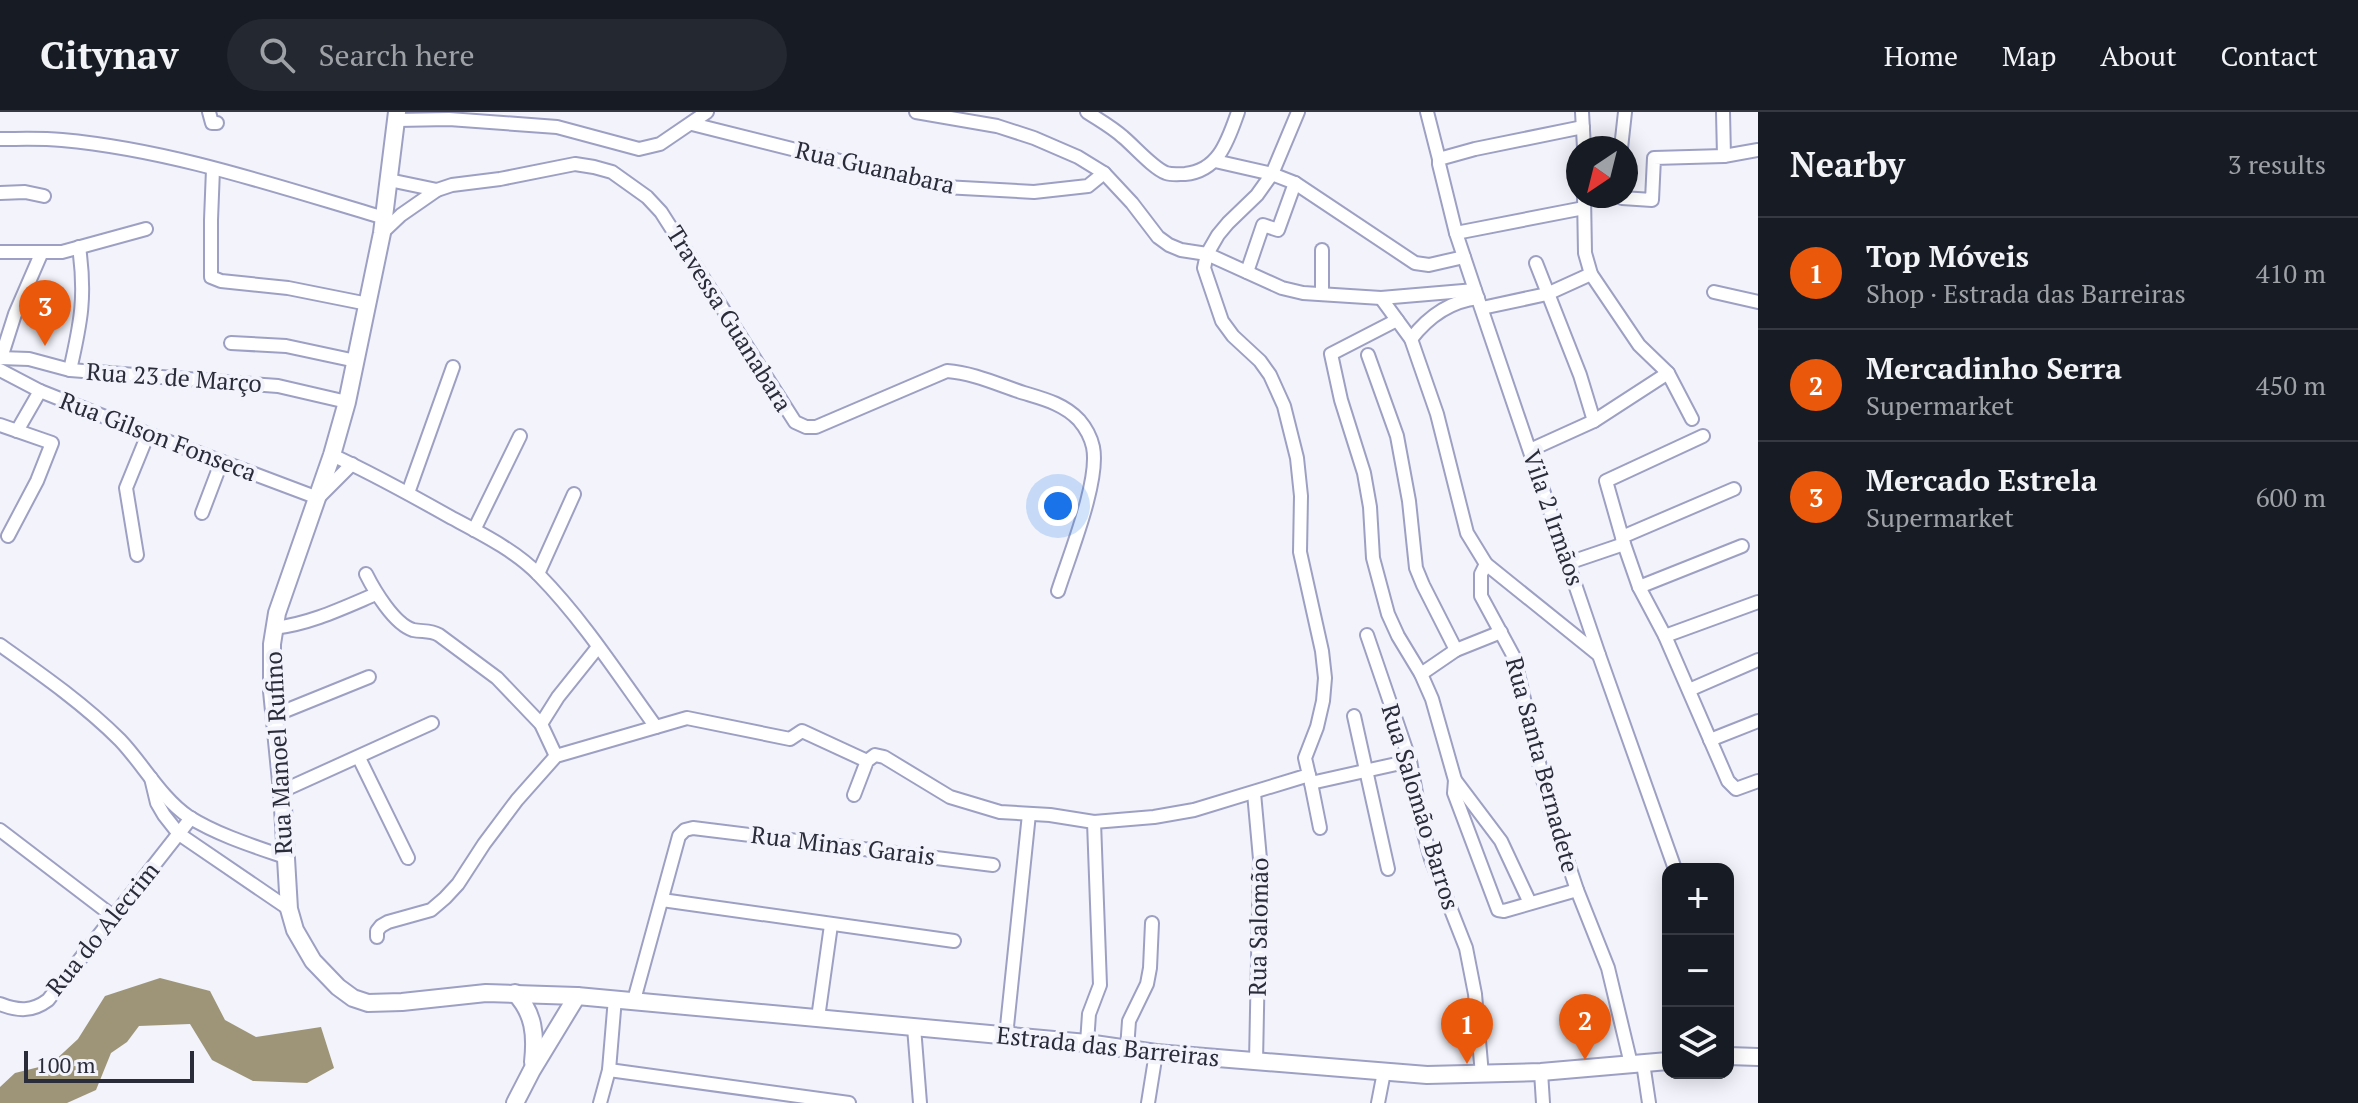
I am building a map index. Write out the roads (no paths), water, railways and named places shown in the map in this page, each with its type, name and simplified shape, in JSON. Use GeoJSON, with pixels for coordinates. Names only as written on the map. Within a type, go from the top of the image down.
{"type":"FeatureCollection","features":[{"type":"Feature","properties":{"kind":"main road","name":"Rua Manoel Rufino"},"geometry":{"type":"LineString","coordinates":[[397,116],[384,226],[347,402],[274,628],[272,676],[289,909],[295,930],[313,961],[338,987],[353,998],[368,1003],[486,993],[548,995]]}},
{"type":"Feature","properties":{"kind":"main road"},"geometry":{"type":"LineString","coordinates":[[515,993],[524,1002],[533,1025],[532,1070]]}},
{"type":"Feature","properties":{"kind":"main road","name":"Estrada das Barreiras"},"geometry":{"type":"LineString","coordinates":[[548,995],[615,998],[1087,1043],[1156,1053],[1427,1075],[1541,1072],[1662,1061]]}},
{"type":"Feature","properties":{"kind":"main road"},"geometry":{"type":"LineString","coordinates":[[515,1103],[577,996]]}},
{"type":"Feature","properties":{"kind":"main road"},"geometry":{"type":"LineString","coordinates":[[1734,1056],[1758,1057]]}},
{"type":"Feature","properties":{"kind":"street"},"geometry":{"type":"LineString","coordinates":[[209,112],[212,123],[217,123]]}},
{"type":"Feature","properties":{"kind":"street"},"geometry":{"type":"LineString","coordinates":[[397,116],[519,117],[639,149],[660,144],[689,118],[707,112]]}},
{"type":"Feature","properties":{"kind":"street"},"geometry":{"type":"LineString","coordinates":[[916,112],[997,126],[1065,151],[1104,173],[1158,237],[1169,245],[1207,254],[1282,288],[1381,298],[1479,299]]}},
{"type":"Feature","properties":{"kind":"street"},"geometry":{"type":"LineString","coordinates":[[1087,112],[1121,134],[1167,174],[1202,170],[1215,161],[1238,112]]}},
{"type":"Feature","properties":{"kind":"street"},"geometry":{"type":"LineString","coordinates":[[1298,112],[1272,174],[1257,195],[1218,235],[1207,254],[1204,268],[1222,321],[1270,375],[1284,406],[1297,458],[1301,496],[1300,552],[1325,678],[1317,727],[1305,758],[1320,828]]}},
{"type":"Feature","properties":{"kind":"street","name":"Vila 2 Irmãos"},"geometry":{"type":"LineString","coordinates":[[1427,112],[1456,233],[1673,863]]}},
{"type":"Feature","properties":{"kind":"street"},"geometry":{"type":"LineString","coordinates":[[1582,112],[1583,136]]}},
{"type":"Feature","properties":{"kind":"street"},"geometry":{"type":"LineString","coordinates":[[1622,136],[1625,112]]}},
{"type":"Feature","properties":{"kind":"street"},"geometry":{"type":"LineString","coordinates":[[1723,112],[1724,156]]}},
{"type":"Feature","properties":{"kind":"street","name":"Rua Guanabara"},"geometry":{"type":"LineString","coordinates":[[689,118],[944,187],[1034,192],[1088,186],[1104,173]]}},
{"type":"Feature","properties":{"kind":"street"},"geometry":{"type":"LineString","coordinates":[[1439,162],[1475,149],[1583,127]]}},
{"type":"Feature","properties":{"kind":"street"},"geometry":{"type":"LineString","coordinates":[[0,139],[59,139],[115,147],[213,169],[384,226]]}},
{"type":"Feature","properties":{"kind":"street"},"geometry":{"type":"LineString","coordinates":[[1638,199],[1652,200],[1654,158],[1724,156],[1758,150]]}},
{"type":"Feature","properties":{"kind":"street"},"geometry":{"type":"LineString","coordinates":[[1215,161],[1272,174],[1295,183],[1415,263],[1429,265],[1464,257]]}},
{"type":"Feature","properties":{"kind":"street","name":"Travessa Guanabara"},"geometry":{"type":"LineString","coordinates":[[384,226],[437,190],[452,185],[575,164],[594,167],[612,172],[630,184],[654,204],[673,228],[795,422],[816,427],[947,371],[983,379],[1055,403],[1079,421],[1088,434],[1094,464],[1087,498],[1058,591]]}},
{"type":"Feature","properties":{"kind":"street"},"geometry":{"type":"LineString","coordinates":[[213,169],[211,277],[368,304]]}},
{"type":"Feature","properties":{"kind":"street","name":"Travessa Guanabara"},"geometry":{"type":"LineString","coordinates":[[389,180],[437,190]]}},
{"type":"Feature","properties":{"kind":"street"},"geometry":{"type":"LineString","coordinates":[[1247,272],[1263,225],[1278,230],[1295,183]]}},
{"type":"Feature","properties":{"kind":"street"},"geometry":{"type":"LineString","coordinates":[[0,193],[25,192],[44,196]]}},
{"type":"Feature","properties":{"kind":"street"},"geometry":{"type":"LineString","coordinates":[[1456,233],[1566,206]]}},
{"type":"Feature","properties":{"kind":"street"},"geometry":{"type":"LineString","coordinates":[[1584,208],[1585,253],[1591,274],[1639,345],[1668,373],[1692,419]]}},
{"type":"Feature","properties":{"kind":"street"},"geometry":{"type":"LineString","coordinates":[[0,252],[62,252],[146,229]]}},
{"type":"Feature","properties":{"kind":"street"},"geometry":{"type":"LineString","coordinates":[[70,370],[82,310],[84,279],[79,247]]}},
{"type":"Feature","properties":{"kind":"street"},"geometry":{"type":"LineString","coordinates":[[1322,250],[1322,294]]}},
{"type":"Feature","properties":{"kind":"street"},"geometry":{"type":"LineString","coordinates":[[0,358],[41,254]]}},
{"type":"Feature","properties":{"kind":"street"},"geometry":{"type":"LineString","coordinates":[[1536,263],[1566,336],[1594,421]]}},
{"type":"Feature","properties":{"kind":"street"},"geometry":{"type":"LineString","coordinates":[[1411,339],[1434,315],[1465,300],[1547,294],[1591,274]]}},
{"type":"Feature","properties":{"kind":"street"},"geometry":{"type":"LineString","coordinates":[[1714,292],[1758,302]]}},
{"type":"Feature","properties":{"kind":"street"},"geometry":{"type":"LineString","coordinates":[[1381,298],[1411,339],[1437,414],[1467,533],[1486,564],[1599,655]]}},
{"type":"Feature","properties":{"kind":"street"},"geometry":{"type":"LineString","coordinates":[[1397,320],[1331,354],[1370,507],[1373,558],[1388,614],[1421,674],[1441,725],[1455,780],[1454,793],[1495,905],[1504,911],[1577,890]]}},
{"type":"Feature","properties":{"kind":"street"},"geometry":{"type":"LineString","coordinates":[[231,343],[286,346],[356,361]]}},
{"type":"Feature","properties":{"kind":"street"},"geometry":{"type":"LineString","coordinates":[[1368,355],[1397,436],[1409,501],[1416,568],[1456,650]]}},
{"type":"Feature","properties":{"kind":"street","name":"Rua 23 de Março"},"geometry":{"type":"LineString","coordinates":[[0,358],[29,359],[70,370],[278,386],[347,402]]}},
{"type":"Feature","properties":{"kind":"street"},"geometry":{"type":"LineString","coordinates":[[408,493],[453,367]]}},
{"type":"Feature","properties":{"kind":"street","name":"Rua Gilson Fonseca"},"geometry":{"type":"LineString","coordinates":[[0,370],[40,391],[318,498]]}},
{"type":"Feature","properties":{"kind":"street"},"geometry":{"type":"LineString","coordinates":[[1530,450],[1594,421],[1668,373]]}},
{"type":"Feature","properties":{"kind":"street"},"geometry":{"type":"LineString","coordinates":[[17,431],[40,391]]}},
{"type":"Feature","properties":{"kind":"street"},"geometry":{"type":"LineString","coordinates":[[0,425],[52,444],[37,481],[8,536]]}},
{"type":"Feature","properties":{"kind":"street"},"geometry":{"type":"LineString","coordinates":[[137,555],[126,488],[148,434]]}},
{"type":"Feature","properties":{"kind":"street"},"geometry":{"type":"LineString","coordinates":[[474,530],[520,436]]}},
{"type":"Feature","properties":{"kind":"street"},"geometry":{"type":"LineString","coordinates":[[1703,436],[1606,481],[1639,587],[1665,636],[1728,781],[1736,789],[1758,781]]}},
{"type":"Feature","properties":{"kind":"street"},"geometry":{"type":"LineString","coordinates":[[332,455],[474,530],[538,574],[598,647],[656,727]]}},
{"type":"Feature","properties":{"kind":"street"},"geometry":{"type":"LineString","coordinates":[[202,513],[221,463]]}},
{"type":"Feature","properties":{"kind":"street"},"geometry":{"type":"LineString","coordinates":[[318,498],[352,464]]}},
{"type":"Feature","properties":{"kind":"street"},"geometry":{"type":"LineString","coordinates":[[1568,563],[1734,489]]}},
{"type":"Feature","properties":{"kind":"street"},"geometry":{"type":"LineString","coordinates":[[538,574],[574,494]]}},
{"type":"Feature","properties":{"kind":"street"},"geometry":{"type":"LineString","coordinates":[[1639,587],[1742,546]]}},
{"type":"Feature","properties":{"kind":"street","name":"Rua Santa Bernadete"},"geometry":{"type":"LineString","coordinates":[[1486,564],[1481,574],[1481,596],[1514,657],[1550,809],[1608,968],[1649,1103]]}},
{"type":"Feature","properties":{"kind":"street"},"geometry":{"type":"LineString","coordinates":[[366,574],[376,594],[406,626],[439,635],[481,664],[541,724],[556,756]]}},
{"type":"Feature","properties":{"kind":"street"},"geometry":{"type":"LineString","coordinates":[[274,628],[314,620],[376,594]]}},
{"type":"Feature","properties":{"kind":"street"},"geometry":{"type":"LineString","coordinates":[[1665,636],[1758,602]]}},
{"type":"Feature","properties":{"kind":"street"},"geometry":{"type":"LineString","coordinates":[[1421,674],[1456,650],[1501,632]]}},
{"type":"Feature","properties":{"kind":"street","name":"Rua Salomão Barros"},"geometry":{"type":"LineString","coordinates":[[1367,635],[1410,761],[1427,844],[1471,971],[1482,1075]]}},
{"type":"Feature","properties":{"kind":"street"},"geometry":{"type":"LineString","coordinates":[[0,645],[104,725],[191,818],[285,857]]}},
{"type":"Feature","properties":{"kind":"street"},"geometry":{"type":"LineString","coordinates":[[541,724],[558,697],[598,647]]}},
{"type":"Feature","properties":{"kind":"street"},"geometry":{"type":"LineString","coordinates":[[1689,690],[1758,660]]}},
{"type":"Feature","properties":{"kind":"street"},"geometry":{"type":"LineString","coordinates":[[275,715],[369,677]]}},
{"type":"Feature","properties":{"kind":"street"},"geometry":{"type":"LineString","coordinates":[[1354,716],[1388,869]]}},
{"type":"Feature","properties":{"kind":"street"},"geometry":{"type":"LineString","coordinates":[[377,937],[381,926],[431,910],[445,898],[517,800],[556,756],[687,718],[790,739],[802,731],[867,761]]}},
{"type":"Feature","properties":{"kind":"street"},"geometry":{"type":"LineString","coordinates":[[1710,740],[1758,721]]}},
{"type":"Feature","properties":{"kind":"street"},"geometry":{"type":"LineString","coordinates":[[282,791],[432,723]]}},
{"type":"Feature","properties":{"kind":"street"},"geometry":{"type":"LineString","coordinates":[[854,795],[867,761],[879,755],[950,797],[1000,812],[1094,822],[1175,814],[1310,779],[1410,761]]}},
{"type":"Feature","properties":{"kind":"street"},"geometry":{"type":"LineString","coordinates":[[359,758],[408,858]]}},
{"type":"Feature","properties":{"kind":"street"},"geometry":{"type":"LineString","coordinates":[[150,775],[157,803],[179,834],[289,909]]}},
{"type":"Feature","properties":{"kind":"street"},"geometry":{"type":"LineString","coordinates":[[1455,780],[1501,841],[1530,903]]}},
{"type":"Feature","properties":{"kind":"street","name":"Rua Salomão"},"geometry":{"type":"LineString","coordinates":[[1254,793],[1260,859],[1256,1062]]}},
{"type":"Feature","properties":{"kind":"street"},"geometry":{"type":"LineString","coordinates":[[1006,1036],[1029,814]]}},
{"type":"Feature","properties":{"kind":"street","name":"Rua do Alecrim"},"geometry":{"type":"LineString","coordinates":[[0,1004],[21,1010],[40,1006],[48,1000],[191,818]]}},
{"type":"Feature","properties":{"kind":"street"},"geometry":{"type":"LineString","coordinates":[[1087,1043],[1089,1014],[1100,985],[1094,822]]}},
{"type":"Feature","properties":{"kind":"street","name":"Rua Minas Garais"},"geometry":{"type":"LineString","coordinates":[[662,900],[679,836],[693,828],[993,865]]}},
{"type":"Feature","properties":{"kind":"street"},"geometry":{"type":"LineString","coordinates":[[0,830],[114,917]]}},
{"type":"Feature","properties":{"kind":"street"},"geometry":{"type":"LineString","coordinates":[[634,1000],[662,900],[954,941]]}},
{"type":"Feature","properties":{"kind":"street"},"geometry":{"type":"LineString","coordinates":[[1127,1049],[1129,1021],[1149,976],[1152,923]]}},
{"type":"Feature","properties":{"kind":"street"},"geometry":{"type":"LineString","coordinates":[[818,1018],[831,925]]}},
{"type":"Feature","properties":{"kind":"street"},"geometry":{"type":"LineString","coordinates":[[600,1103],[609,1070],[615,998]]}},
{"type":"Feature","properties":{"kind":"street"},"geometry":{"type":"LineString","coordinates":[[914,1027],[920,1103]]}},
{"type":"Feature","properties":{"kind":"street"},"geometry":{"type":"LineString","coordinates":[[1148,1103],[1156,1053]]}},
{"type":"Feature","properties":{"kind":"street"},"geometry":{"type":"LineString","coordinates":[[609,1070],[849,1103]]}},
{"type":"Feature","properties":{"kind":"street"},"geometry":{"type":"LineString","coordinates":[[1378,1103],[1384,1072]]}},
{"type":"Feature","properties":{"kind":"street"},"geometry":{"type":"LineString","coordinates":[[1541,1072],[1543,1103]]}},
{"type":"Feature","properties":{"kind":"place","name":"Mercado Estrela"},"geometry":{"type":"Point","coordinates":[45,346]}},
{"type":"Feature","properties":{"kind":"place","name":"Mercadinho Serra"},"geometry":{"type":"Point","coordinates":[1585,1060]}},
{"type":"Feature","properties":{"kind":"place","name":"Top Móveis"},"geometry":{"type":"Point","coordinates":[1467,1064]}}]}
